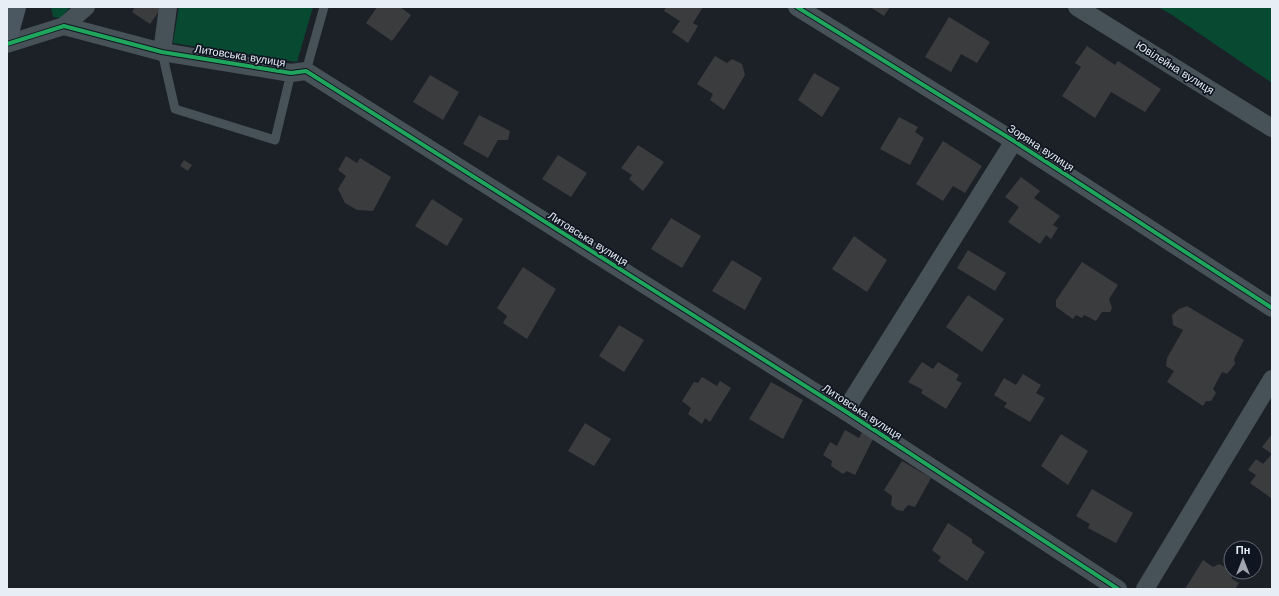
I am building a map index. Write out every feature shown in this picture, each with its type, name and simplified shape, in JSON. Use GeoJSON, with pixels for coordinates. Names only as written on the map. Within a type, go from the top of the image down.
{"type":"FeatureCollection","features":[{"type":"Feature","properties":{"kind":"main road"},"geometry":{"type":"LineString","coordinates":[[7,36],[15,7]]}},
{"type":"Feature","properties":{"kind":"street"},"geometry":{"type":"LineString","coordinates":[[7,44],[64,26],[86,7]]}},
{"type":"Feature","properties":{"kind":"street"},"geometry":{"type":"LineString","coordinates":[[162,52],[168,7]]}},
{"type":"Feature","properties":{"kind":"street","name":"Зоряна вулиця"},"geometry":{"type":"LineString","coordinates":[[797,7],[1014,141],[1272,308]]}},
{"type":"Feature","properties":{"kind":"street","name":"Ювілейна вулиця"},"geometry":{"type":"LineString","coordinates":[[1077,7],[1272,128]]}},
{"type":"Feature","properties":{"kind":"street","name":"Литовська вулиця"},"geometry":{"type":"LineString","coordinates":[[64,26],[162,52],[298,72],[845,411],[1118,589]]}},
{"type":"Feature","properties":{"kind":"street"},"geometry":{"type":"LineString","coordinates":[[845,411],[1014,141]]}},
{"type":"Feature","properties":{"kind":"street"},"geometry":{"type":"LineString","coordinates":[[1145,589],[1272,379]]}},
{"type":"Feature","properties":{"kind":"lane"},"geometry":{"type":"LineString","coordinates":[[162,52],[175,109],[275,140],[298,72],[324,7]]}},
{"type":"Feature","properties":{"kind":"green space"},"geometry":{"type":"Polygon","coordinates":[[[51,7],[70,7],[61,18],[53,17],[51,7]]]}},
{"type":"Feature","properties":{"kind":"green space"},"geometry":{"type":"Polygon","coordinates":[[[179,7],[313,7],[297,62],[173,43],[179,7]]]}},
{"type":"Feature","properties":{"kind":"green space"},"geometry":{"type":"Polygon","coordinates":[[[1158,7],[1272,7],[1272,83],[1172,15],[1158,7]]]}},
{"type":"Feature","properties":{"kind":"building"},"geometry":{"type":"Polygon","coordinates":[[[135,7],[162,7],[150,24],[132,12],[135,7]]]}},
{"type":"Feature","properties":{"kind":"building"},"geometry":{"type":"Polygon","coordinates":[[[377,7],[400,7],[411,15],[392,41],[366,23],[377,7]]]}},
{"type":"Feature","properties":{"kind":"building"},"geometry":{"type":"Polygon","coordinates":[[[666,7],[703,7],[693,23],[698,26],[688,43],[672,32],[680,21],[664,11],[666,7]]]}},
{"type":"Feature","properties":{"kind":"building"},"geometry":{"type":"Polygon","coordinates":[[[870,7],[890,7],[884,16],[870,7]]]}},
{"type":"Feature","properties":{"kind":"building"},"geometry":{"type":"Polygon","coordinates":[[[949,17],[990,42],[977,63],[961,54],[951,72],[925,57],[949,17]]]}},
{"type":"Feature","properties":{"kind":"building"},"geometry":{"type":"Polygon","coordinates":[[[1087,46],[1115,65],[1118,61],[1161,89],[1145,112],[1111,92],[1095,118],[1062,96],[1081,67],[1075,63],[1087,46]]]}},
{"type":"Feature","properties":{"kind":"building"},"geometry":{"type":"Polygon","coordinates":[[[715,56],[727,63],[732,59],[742,64],[745,75],[724,110],[710,100],[713,94],[697,84],[715,56]]]}},
{"type":"Feature","properties":{"kind":"building"},"geometry":{"type":"Polygon","coordinates":[[[814,73],[840,88],[822,117],[798,100],[814,73]]]}},
{"type":"Feature","properties":{"kind":"building"},"geometry":{"type":"Polygon","coordinates":[[[430,75],[459,92],[443,120],[413,102],[430,75]]]}},
{"type":"Feature","properties":{"kind":"building"},"geometry":{"type":"Polygon","coordinates":[[[479,115],[510,131],[508,140],[498,140],[488,158],[463,144],[479,115]]]}},
{"type":"Feature","properties":{"kind":"building"},"geometry":{"type":"Polygon","coordinates":[[[899,117],[918,127],[915,132],[924,138],[910,165],[880,149],[899,117]]]}},
{"type":"Feature","properties":{"kind":"building"},"geometry":{"type":"Polygon","coordinates":[[[943,141],[982,166],[965,193],[953,186],[943,201],[916,184],[943,141]]]}},
{"type":"Feature","properties":{"kind":"building"},"geometry":{"type":"Polygon","coordinates":[[[638,145],[664,162],[643,191],[629,179],[632,175],[621,168],[638,145]]]}},
{"type":"Feature","properties":{"kind":"building"},"geometry":{"type":"Polygon","coordinates":[[[558,155],[587,173],[571,197],[542,179],[558,155]]]}},
{"type":"Feature","properties":{"kind":"building"},"geometry":{"type":"Polygon","coordinates":[[[346,156],[357,163],[360,158],[391,177],[373,211],[357,210],[345,203],[338,189],[346,176],[338,170],[346,156]]]}},
{"type":"Feature","properties":{"kind":"building"},"geometry":{"type":"Polygon","coordinates":[[[184,160],[192,165],[188,171],[180,166],[184,160]]]}},
{"type":"Feature","properties":{"kind":"building"},"geometry":{"type":"Polygon","coordinates":[[[1021,177],[1040,191],[1034,198],[1060,216],[1053,225],[1058,228],[1051,239],[1046,235],[1040,244],[1008,222],[1019,207],[1005,197],[1021,177]]]}},
{"type":"Feature","properties":{"kind":"building"},"geometry":{"type":"Polygon","coordinates":[[[432,199],[463,219],[447,246],[415,226],[432,199]]]}},
{"type":"Feature","properties":{"kind":"building"},"geometry":{"type":"Polygon","coordinates":[[[671,218],[701,236],[682,268],[651,249],[671,218]]]}},
{"type":"Feature","properties":{"kind":"building"},"geometry":{"type":"Polygon","coordinates":[[[854,236],[887,260],[867,292],[832,269],[854,236]]]}},
{"type":"Feature","properties":{"kind":"building"},"geometry":{"type":"Polygon","coordinates":[[[968,250],[1006,273],[995,291],[957,268],[968,250]]]}},
{"type":"Feature","properties":{"kind":"building"},"geometry":{"type":"Polygon","coordinates":[[[732,260],[762,278],[745,310],[712,291],[732,260]]]}},
{"type":"Feature","properties":{"kind":"building"},"geometry":{"type":"Polygon","coordinates":[[[1082,262],[1118,285],[1109,299],[1112,308],[1110,312],[1102,312],[1096,321],[1084,315],[1082,318],[1076,315],[1073,319],[1056,307],[1056,300],[1082,262]]]}},
{"type":"Feature","properties":{"kind":"building"},"geometry":{"type":"Polygon","coordinates":[[[523,267],[556,289],[527,339],[503,323],[507,316],[497,308],[523,267]]]}},
{"type":"Feature","properties":{"kind":"building"},"geometry":{"type":"Polygon","coordinates":[[[968,295],[1004,319],[982,352],[946,327],[968,295]]]}},
{"type":"Feature","properties":{"kind":"building"},"geometry":{"type":"Polygon","coordinates":[[[1187,306],[1244,340],[1234,359],[1235,364],[1227,374],[1222,372],[1213,389],[1216,393],[1211,401],[1206,401],[1203,406],[1167,382],[1174,371],[1166,366],[1167,358],[1183,330],[1173,325],[1172,315],[1179,309],[1187,306]]]}},
{"type":"Feature","properties":{"kind":"building"},"geometry":{"type":"Polygon","coordinates":[[[619,325],[644,340],[624,372],[599,356],[619,325]]]}},
{"type":"Feature","properties":{"kind":"building"},"geometry":{"type":"Polygon","coordinates":[[[922,362],[933,369],[938,362],[959,375],[956,380],[962,383],[946,409],[921,393],[923,390],[908,382],[922,362]]]}},
{"type":"Feature","properties":{"kind":"building"},"geometry":{"type":"Polygon","coordinates":[[[1023,374],[1041,385],[1036,393],[1045,398],[1030,422],[1004,407],[1007,403],[994,395],[1004,378],[1016,385],[1023,374]]]}},
{"type":"Feature","properties":{"kind":"building"},"geometry":{"type":"Polygon","coordinates":[[[702,377],[717,386],[720,381],[731,388],[710,422],[705,418],[702,424],[688,414],[691,408],[682,401],[694,382],[698,383],[702,377]]]}},
{"type":"Feature","properties":{"kind":"building"},"geometry":{"type":"Polygon","coordinates":[[[771,382],[803,400],[783,439],[749,419],[771,382]]]}},
{"type":"Feature","properties":{"kind":"building"},"geometry":{"type":"Polygon","coordinates":[[[585,423],[611,439],[594,466],[568,451],[585,423]]]}},
{"type":"Feature","properties":{"kind":"building"},"geometry":{"type":"Polygon","coordinates":[[[845,430],[859,438],[862,432],[873,439],[855,475],[847,471],[843,474],[831,466],[832,461],[823,455],[830,442],[837,446],[845,430]]]}},
{"type":"Feature","properties":{"kind":"building"},"geometry":{"type":"Polygon","coordinates":[[[1061,434],[1088,451],[1068,485],[1041,466],[1061,434]]]}},
{"type":"Feature","properties":{"kind":"building"},"geometry":{"type":"Polygon","coordinates":[[[1272,434],[1272,454],[1262,447],[1272,434]]]}},
{"type":"Feature","properties":{"kind":"building"},"geometry":{"type":"Polygon","coordinates":[[[1272,454],[1271,498],[1250,483],[1256,475],[1248,470],[1256,459],[1263,464],[1272,454]]]}},
{"type":"Feature","properties":{"kind":"building"},"geometry":{"type":"Polygon","coordinates":[[[902,461],[931,478],[915,507],[908,505],[903,511],[897,510],[891,505],[892,496],[884,490],[902,461]]]}},
{"type":"Feature","properties":{"kind":"building"},"geometry":{"type":"Polygon","coordinates":[[[1092,489],[1133,513],[1116,543],[1088,528],[1090,524],[1076,516],[1092,489]]]}},
{"type":"Feature","properties":{"kind":"building"},"geometry":{"type":"Polygon","coordinates":[[[948,523],[972,539],[972,543],[985,552],[967,581],[938,561],[941,557],[932,550],[948,523]]]}},
{"type":"Feature","properties":{"kind":"building"},"geometry":{"type":"Polygon","coordinates":[[[1203,560],[1213,567],[1219,564],[1223,566],[1223,580],[1234,580],[1239,583],[1235,589],[1185,589],[1203,560]]]}},
{"type":"Feature","properties":{"kind":"cycle path"},"geometry":{"type":"LineString","coordinates":[[797,7],[1014,141],[1272,308]]}},
{"type":"Feature","properties":{"kind":"cycle path"},"geometry":{"type":"LineString","coordinates":[[7,44],[64,26],[162,52],[291,73],[306,71],[845,411],[1118,589]]}}]}
